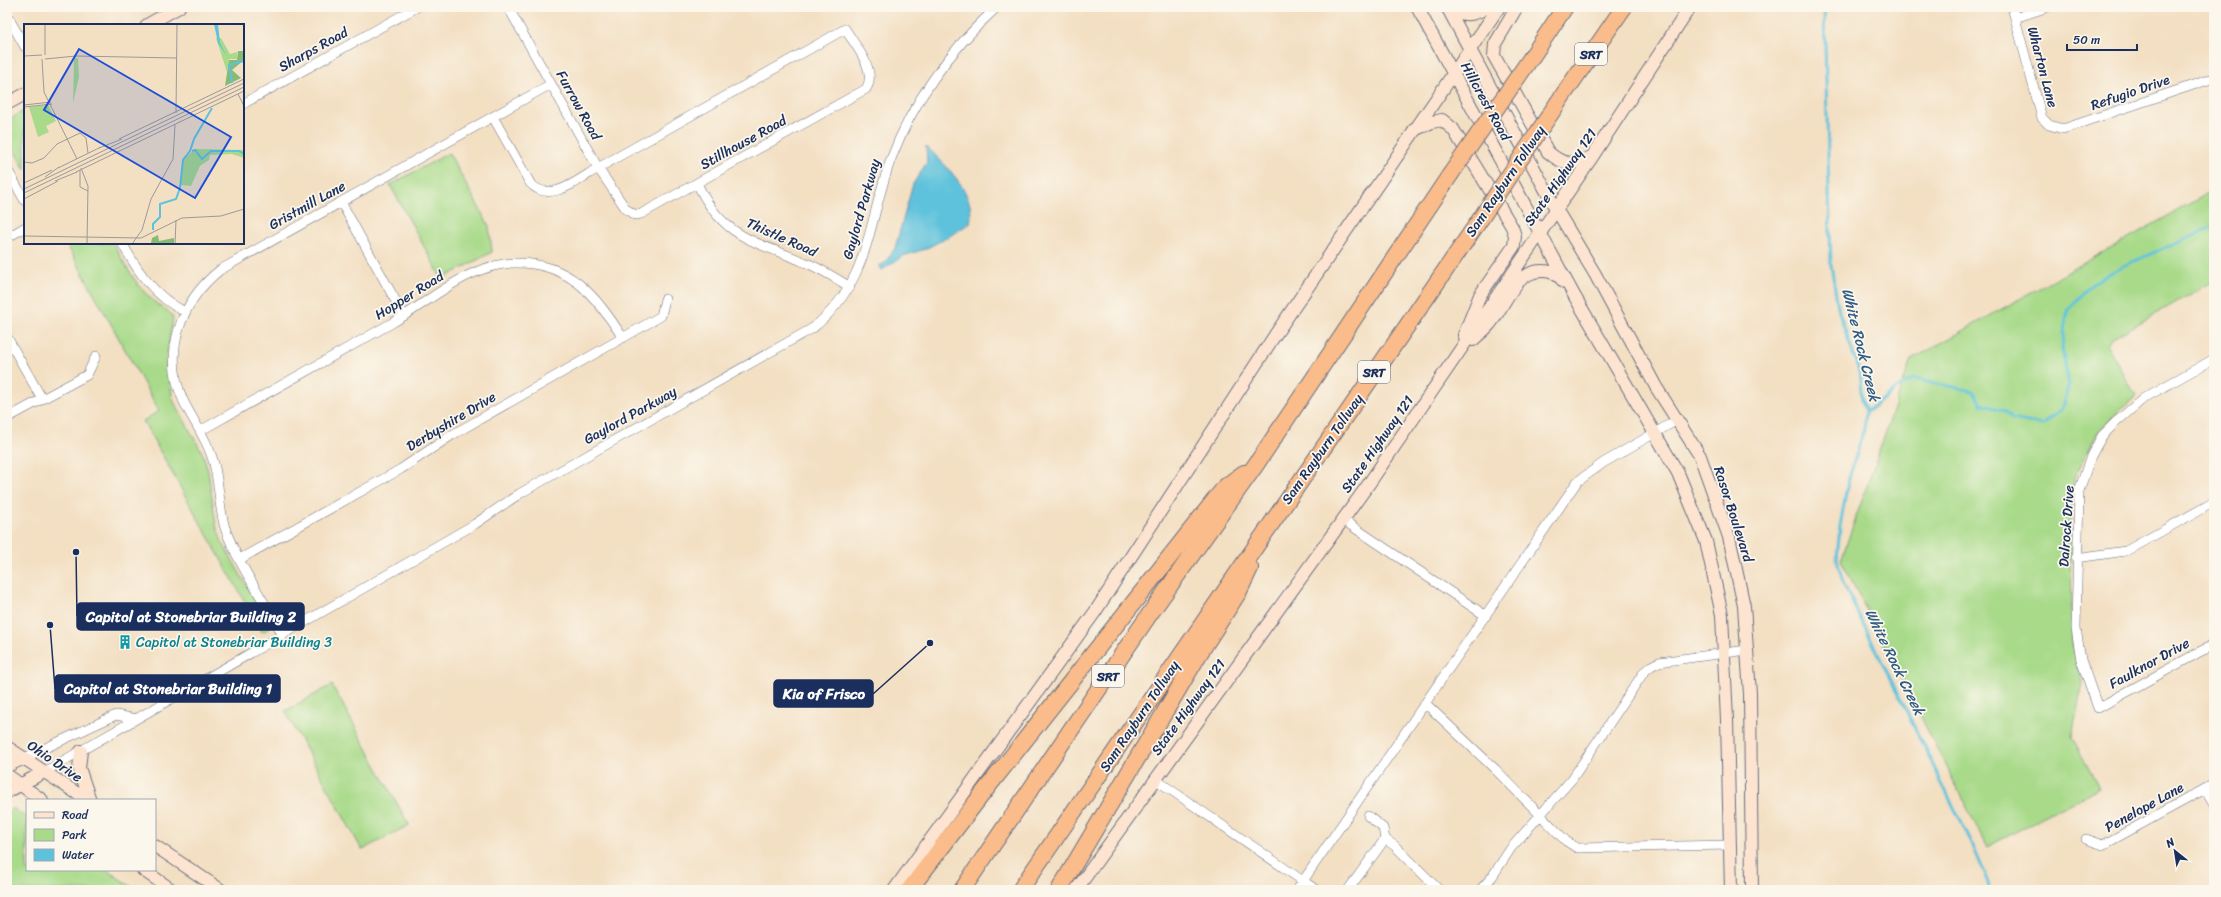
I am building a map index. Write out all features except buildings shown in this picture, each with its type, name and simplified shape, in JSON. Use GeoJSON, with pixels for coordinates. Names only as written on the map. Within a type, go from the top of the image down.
{"type":"FeatureCollection","features":[{"type":"Feature","properties":{"kind":"highway","name":"SRT"},"geometry":{"type":"LineString","coordinates":[[962,890],[1149,615],[1257,463],[1450,175],[1566,7]]}},
{"type":"Feature","properties":{"kind":"highway","name":"Sam Rayburn Tollway"},"geometry":{"type":"LineString","coordinates":[[1020,890],[1624,7]]}},
{"type":"Feature","properties":{"kind":"highway"},"geometry":{"type":"LineString","coordinates":[[910,890],[983,793],[1225,487],[1257,463]]}},
{"type":"Feature","properties":{"kind":"highway"},"geometry":{"type":"LineString","coordinates":[[1059,890],[1201,651],[1238,593],[1272,521]]}},
{"type":"Feature","properties":{"kind":"main road"},"geometry":{"type":"LineString","coordinates":[[149,24],[179,7]]}},
{"type":"Feature","properties":{"kind":"main road","name":"Hillcrest Road"},"geometry":{"type":"LineString","coordinates":[[1417,7],[1540,231]]}},
{"type":"Feature","properties":{"kind":"main road"},"geometry":{"type":"LineString","coordinates":[[1447,7],[1463,15],[1472,15],[1487,7]]}},
{"type":"Feature","properties":{"kind":"main road","name":"Hillcrest Road"},"geometry":{"type":"LineString","coordinates":[[1447,7],[1556,209]]}},
{"type":"Feature","properties":{"kind":"main road"},"geometry":{"type":"LineString","coordinates":[[894,890],[1095,612],[1275,335],[1499,7]]}},
{"type":"Feature","properties":{"kind":"main road"},"geometry":{"type":"LineString","coordinates":[[1517,7],[1495,44],[1494,56],[1548,152],[1559,161],[1572,164],[1592,157]]}},
{"type":"Feature","properties":{"kind":"main road","name":"State Highway 121"},"geometry":{"type":"LineString","coordinates":[[1076,890],[1343,520],[1592,157],[1690,7]]}},
{"type":"Feature","properties":{"kind":"main road"},"geometry":{"type":"LineString","coordinates":[[7,104],[24,95]]}},
{"type":"Feature","properties":{"kind":"main road"},"geometry":{"type":"LineString","coordinates":[[1414,130],[1432,122],[1442,120],[1453,129],[1512,227],[1515,236],[1514,246],[1480,295],[1456,356]]}},
{"type":"Feature","properties":{"kind":"main road","name":"Rasor Boulevard"},"geometry":{"type":"LineString","coordinates":[[1556,209],[1595,274],[1656,387],[1700,456],[1729,537],[1744,606],[1750,694],[1752,890]]}},
{"type":"Feature","properties":{"kind":"main road"},"geometry":{"type":"LineString","coordinates":[[1540,231],[1573,293],[1678,473],[1706,541],[1722,615],[1731,890]]}},
{"type":"Feature","properties":{"kind":"main road"},"geometry":{"type":"LineString","coordinates":[[1456,356],[1489,325],[1519,280],[1528,274],[1538,271],[1555,273],[1573,293]]}},
{"type":"Feature","properties":{"kind":"main road","name":"Ohio Drive"},"geometry":{"type":"LineString","coordinates":[[7,747],[86,799]]}},
{"type":"Feature","properties":{"kind":"main road"},"geometry":{"type":"LineString","coordinates":[[81,751],[79,768],[88,799]]}},
{"type":"Feature","properties":{"kind":"main road"},"geometry":{"type":"LineString","coordinates":[[7,766],[24,758]]}},
{"type":"Feature","properties":{"kind":"main road","name":"Gaylord Parkway"},"geometry":{"type":"LineString","coordinates":[[7,792],[44,772]]}},
{"type":"Feature","properties":{"kind":"main road"},"geometry":{"type":"LineString","coordinates":[[7,775],[41,799]]}},
{"type":"Feature","properties":{"kind":"main road"},"geometry":{"type":"LineString","coordinates":[[156,847],[220,890]]}},
{"type":"Feature","properties":{"kind":"main road"},"geometry":{"type":"LineString","coordinates":[[144,871],[172,890]]}},
{"type":"Feature","properties":{"kind":"street","name":"Sharps Road"},"geometry":{"type":"LineString","coordinates":[[244,103],[417,7]]}},
{"type":"Feature","properties":{"kind":"street","name":"Furrow Road"},"geometry":{"type":"LineString","coordinates":[[508,7],[598,168],[622,204],[631,213]]}},
{"type":"Feature","properties":{"kind":"street","name":"Gaylord Parkway"},"geometry":{"type":"LineString","coordinates":[[44,772],[283,636],[475,524],[519,494],[796,340],[828,315],[850,287],[865,253],[881,191],[892,158],[913,111],[951,55],[997,7]]}},
{"type":"Feature","properties":{"kind":"street","name":"Wharton Lane"},"geometry":{"type":"LineString","coordinates":[[2012,7],[2042,118],[2054,128]]}},
{"type":"Feature","properties":{"kind":"street"},"geometry":{"type":"LineString","coordinates":[[2015,18],[2048,7]]}},
{"type":"Feature","properties":{"kind":"street"},"geometry":{"type":"LineString","coordinates":[[7,15],[24,45]]}},
{"type":"Feature","properties":{"kind":"street","name":"Stillhouse Road"},"geometry":{"type":"LineString","coordinates":[[598,168],[845,29],[868,70],[870,80],[866,89],[641,214],[631,213]]}},
{"type":"Feature","properties":{"kind":"street","name":"Refugio Drive"},"geometry":{"type":"LineString","coordinates":[[2054,128],[2063,129],[2214,78]]}},
{"type":"Feature","properties":{"kind":"street","name":"Gristmill Lane"},"geometry":{"type":"LineString","coordinates":[[283,636],[240,559],[224,524],[212,459],[200,431],[183,399],[175,370],[175,343],[185,312],[201,287],[220,270],[551,84]]}},
{"type":"Feature","properties":{"kind":"street"},"geometry":{"type":"LineString","coordinates":[[493,117],[528,180],[538,190],[555,192],[598,168]]}},
{"type":"Feature","properties":{"kind":"street"},"geometry":{"type":"LineString","coordinates":[[7,169],[24,199]]}},
{"type":"Feature","properties":{"kind":"street","name":"Thistle Road"},"geometry":{"type":"LineString","coordinates":[[697,183],[713,210],[738,234],[760,246],[814,266],[850,287]]}},
{"type":"Feature","properties":{"kind":"street"},"geometry":{"type":"LineString","coordinates":[[341,202],[404,316]]}},
{"type":"Feature","properties":{"kind":"street"},"geometry":{"type":"LineString","coordinates":[[7,238],[24,228]]}},
{"type":"Feature","properties":{"kind":"street"},"geometry":{"type":"LineString","coordinates":[[123,244],[147,283],[166,301],[185,312]]}},
{"type":"Feature","properties":{"kind":"street","name":"Hopper Road"},"geometry":{"type":"LineString","coordinates":[[200,431],[404,316],[476,271],[505,264],[529,264],[561,273],[584,287],[601,305],[623,338]]}},
{"type":"Feature","properties":{"kind":"street","name":"Derbyshire Drive"},"geometry":{"type":"LineString","coordinates":[[240,559],[401,469],[452,435],[662,316],[665,299]]}},
{"type":"Feature","properties":{"kind":"street"},"geometry":{"type":"LineString","coordinates":[[7,338],[42,399]]}},
{"type":"Feature","properties":{"kind":"street"},"geometry":{"type":"LineString","coordinates":[[7,418],[87,375],[96,356]]}},
{"type":"Feature","properties":{"kind":"street","name":"Dalrock Drive"},"geometry":{"type":"LineString","coordinates":[[2098,708],[2081,660],[2076,628],[2076,558],[2079,491],[2091,456],[2102,436],[2115,423],[2144,398],[2214,359]]}},
{"type":"Feature","properties":{"kind":"street"},"geometry":{"type":"LineString","coordinates":[[1297,890],[1577,482],[1604,463],[1677,420]]}},
{"type":"Feature","properties":{"kind":"street"},"geometry":{"type":"LineString","coordinates":[[2076,558],[2126,551],[2214,502]]}},
{"type":"Feature","properties":{"kind":"street"},"geometry":{"type":"LineString","coordinates":[[1343,520],[1486,616]]}},
{"type":"Feature","properties":{"kind":"street","name":"Faulknor Drive"},"geometry":{"type":"LineString","coordinates":[[2098,708],[2214,644]]}},
{"type":"Feature","properties":{"kind":"street"},"geometry":{"type":"LineString","coordinates":[[1480,890],[1492,877],[1511,848],[1572,779],[1644,672],[1659,662],[1747,650]]}},
{"type":"Feature","properties":{"kind":"street"},"geometry":{"type":"LineString","coordinates":[[1426,704],[1495,769],[1566,841],[1577,848],[1730,845]]}},
{"type":"Feature","properties":{"kind":"street"},"geometry":{"type":"LineString","coordinates":[[24,758],[116,716],[136,719]]}},
{"type":"Feature","properties":{"kind":"street"},"geometry":{"type":"LineString","coordinates":[[1155,779],[1317,890]]}},
{"type":"Feature","properties":{"kind":"street","name":"Penelope Lane"},"geometry":{"type":"LineString","coordinates":[[2086,839],[2103,845],[2214,784]]}},
{"type":"Feature","properties":{"kind":"street"},"geometry":{"type":"LineString","coordinates":[[2206,789],[2214,804]]}},
{"type":"Feature","properties":{"kind":"street"},"geometry":{"type":"LineString","coordinates":[[1368,816],[1383,828],[1385,839],[1395,846],[1439,890]]}},
{"type":"Feature","properties":{"kind":"street"},"geometry":{"type":"LineString","coordinates":[[1348,890],[1385,839]]}},
{"type":"Feature","properties":{"kind":"green space"},"geometry":{"type":"Polygon","coordinates":[[[24,111],[24,168],[7,137],[7,121],[24,111]]]}},
{"type":"Feature","properties":{"kind":"green space"},"geometry":{"type":"Polygon","coordinates":[[[449,153],[489,226],[492,252],[442,279],[390,185],[449,153]]]}},
{"type":"Feature","properties":{"kind":"green space"},"geometry":{"type":"Polygon","coordinates":[[[2214,190],[2214,281],[2111,339],[2107,345],[2136,396],[2099,430],[2074,478],[2071,520],[2072,642],[2082,683],[2072,737],[2099,788],[1987,847],[1841,560],[1911,360],[2214,190]]]}},
{"type":"Feature","properties":{"kind":"green space"},"geometry":{"type":"Polygon","coordinates":[[[67,244],[114,244],[131,275],[142,289],[148,296],[172,315],[173,318],[166,360],[173,400],[203,454],[208,471],[216,525],[222,542],[269,625],[269,629],[262,632],[143,421],[159,411],[67,244]]]}},
{"type":"Feature","properties":{"kind":"green space"},"geometry":{"type":"Polygon","coordinates":[[[332,685],[409,825],[362,850],[285,711],[332,685]]]}},
{"type":"Feature","properties":{"kind":"green space"},"geometry":{"type":"Polygon","coordinates":[[[13,808],[26,817],[26,871],[108,871],[137,890],[7,890],[7,812],[13,808]]]}},
{"type":"Feature","properties":{"kind":"water"},"geometry":{"type":"Polygon","coordinates":[[[926,146],[958,180],[964,190],[969,201],[971,212],[970,223],[925,249],[903,256],[882,270],[879,266],[885,263],[895,248],[913,184],[927,162],[926,146]]]}},
{"type":"Feature","properties":{"kind":"waterway","name":"White Rock Creek"},"geometry":{"type":"LineString","coordinates":[[1824,7],[1831,265],[1839,312],[1859,371],[1862,400],[1866,412],[1864,429],[1848,482],[1840,526],[1837,559],[1843,583],[1973,846],[1990,886],[1989,890]]}},
{"type":"Feature","properties":{"kind":"waterway"},"geometry":{"type":"LineString","coordinates":[[1866,412],[1895,390],[1914,379],[1973,391],[1981,404],[2003,410],[2012,419],[2043,425],[2061,410],[2069,384],[2062,348],[2067,311],[2091,284],[2121,267],[2214,226]]}},
{"type":"Feature","properties":{"kind":"place","name":"Capitol at Stonebriar Building 2"},"geometry":{"type":"Point","coordinates":[76,552]}},
{"type":"Feature","properties":{"kind":"place","name":"Capitol at Stonebriar Building 1"},"geometry":{"type":"Point","coordinates":[50,625]}},
{"type":"Feature","properties":{"kind":"place","name":"Capitol at Stonebriar Building 3"},"geometry":{"type":"Point","coordinates":[125,642]}},
{"type":"Feature","properties":{"kind":"place","name":"Kia of Frisco"},"geometry":{"type":"Point","coordinates":[930,643]}}]}
